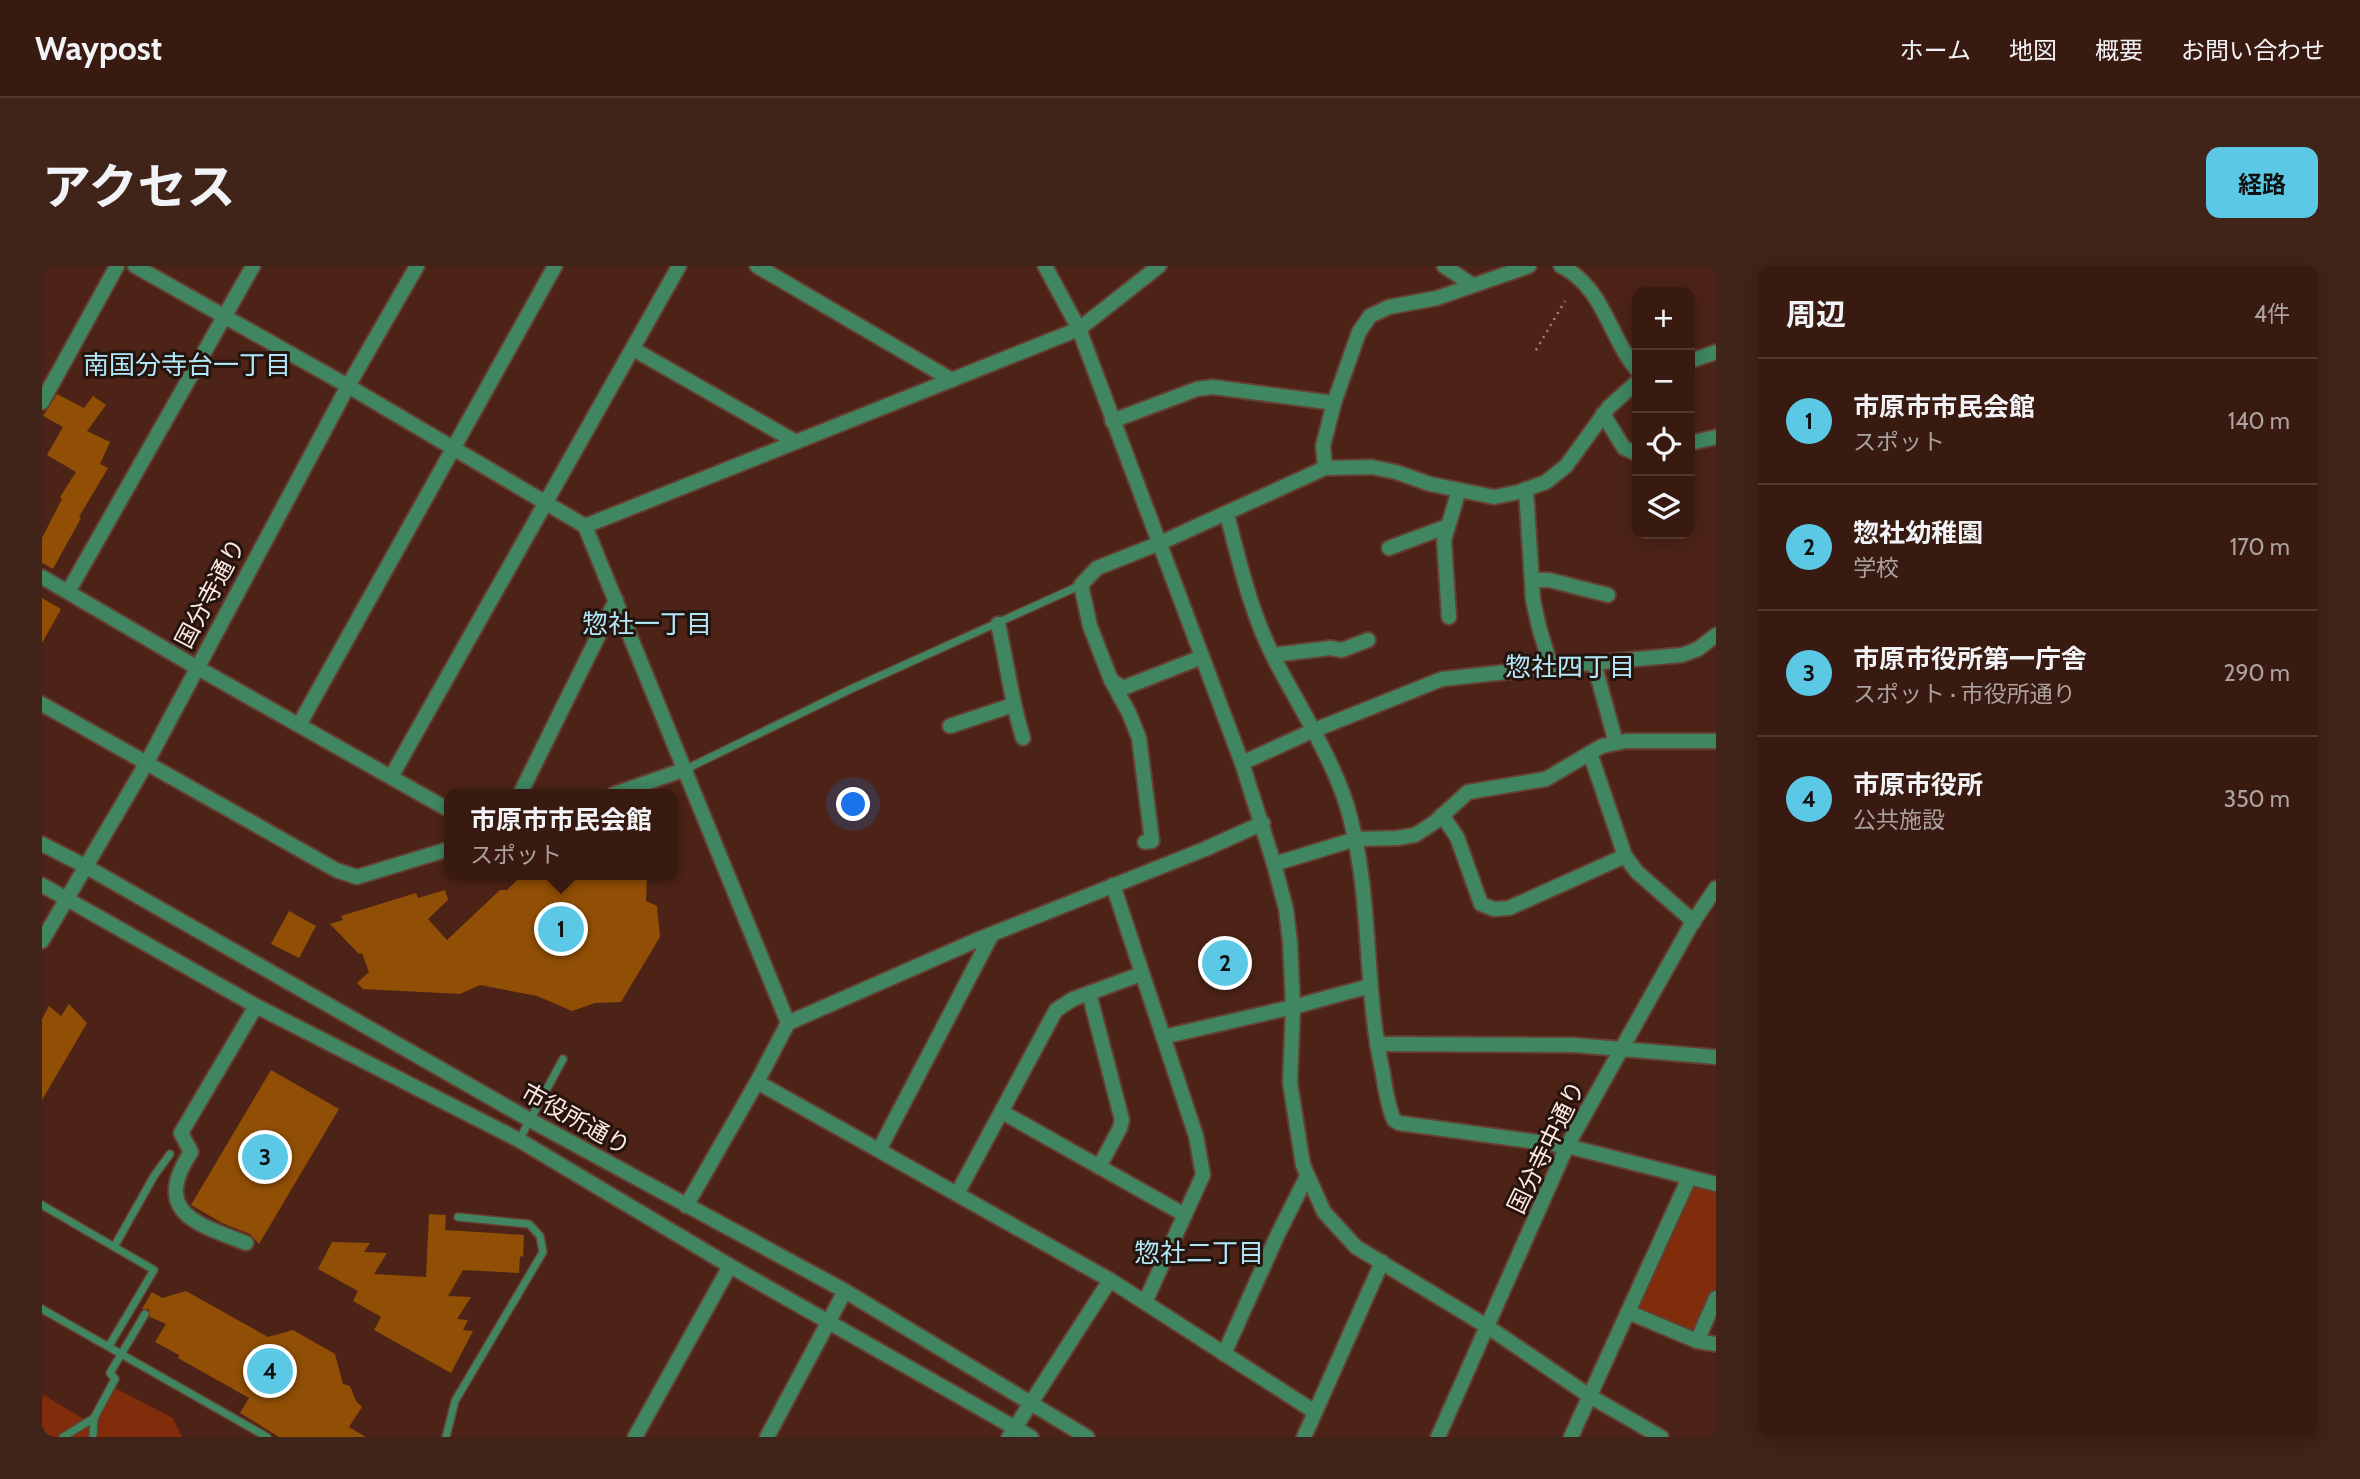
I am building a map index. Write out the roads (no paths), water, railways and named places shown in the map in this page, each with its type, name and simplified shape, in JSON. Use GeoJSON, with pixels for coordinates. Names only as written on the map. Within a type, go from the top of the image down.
{"type":"FeatureCollection","features":[{"type":"Feature","properties":{"kind":"street"},"geometry":{"type":"LineString","coordinates":[[42,402],[117,266]]}},
{"type":"Feature","properties":{"kind":"street"},"geometry":{"type":"LineString","coordinates":[[135,266],[348,386],[585,526],[788,1023]]}},
{"type":"Feature","properties":{"kind":"street"},"geometry":{"type":"LineString","coordinates":[[68,592],[253,266]]}},
{"type":"Feature","properties":{"kind":"street","name":"国分寺通り"},"geometry":{"type":"LineString","coordinates":[[42,941],[146,764],[348,386],[417,266]]}},
{"type":"Feature","properties":{"kind":"street"},"geometry":{"type":"LineString","coordinates":[[299,725],[555,266]]}},
{"type":"Feature","properties":{"kind":"street"},"geometry":{"type":"LineString","coordinates":[[391,777],[680,266]]}},
{"type":"Feature","properties":{"kind":"street"},"geometry":{"type":"LineString","coordinates":[[757,266],[952,380]]}},
{"type":"Feature","properties":{"kind":"street"},"geometry":{"type":"LineString","coordinates":[[1045,266],[1079,329],[1262,823],[1286,909],[1290,942],[1293,1007],[1290,1083],[1303,1165],[1324,1212],[1356,1247],[1488,1327],[1588,1395],[1661,1437]]}},
{"type":"Feature","properties":{"kind":"street"},"geometry":{"type":"LineString","coordinates":[[585,526],[1079,329],[1159,266]]}},
{"type":"Feature","properties":{"kind":"street"},"geometry":{"type":"LineString","coordinates":[[1444,266],[1471,284]]}},
{"type":"Feature","properties":{"kind":"street"},"geometry":{"type":"LineString","coordinates":[[1325,468],[1323,446],[1335,403],[1359,332],[1370,316],[1389,307],[1437,298],[1529,266]]}},
{"type":"Feature","properties":{"kind":"street"},"geometry":{"type":"LineString","coordinates":[[1561,266],[1582,280],[1598,298],[1632,364]]}},
{"type":"Feature","properties":{"kind":"street"},"geometry":{"type":"LineString","coordinates":[[633,349],[796,442]]}},
{"type":"Feature","properties":{"kind":"street"},"geometry":{"type":"LineString","coordinates":[[1695,359],[1716,352]]}},
{"type":"Feature","properties":{"kind":"street"},"geometry":{"type":"LineString","coordinates":[[1112,421],[1197,389],[1213,387],[1335,403]]}},
{"type":"Feature","properties":{"kind":"street"},"geometry":{"type":"LineString","coordinates":[[1146,842],[1152,841],[1139,738],[1111,680],[1090,626],[1081,585],[1097,568],[1227,514],[1325,468],[1372,467],[1493,497],[1526,489],[1546,482],[1566,466],[1603,414],[1632,387]]}},
{"type":"Feature","properties":{"kind":"street"},"geometry":{"type":"LineString","coordinates":[[1603,414],[1624,448],[1632,452]]}},
{"type":"Feature","properties":{"kind":"street"},"geometry":{"type":"LineString","coordinates":[[1695,442],[1716,437]]}},
{"type":"Feature","properties":{"kind":"street"},"geometry":{"type":"LineString","coordinates":[[1526,489],[1532,580],[1539,627],[1551,667]]}},
{"type":"Feature","properties":{"kind":"street"},"geometry":{"type":"LineString","coordinates":[[1449,617],[1444,540],[1460,490]]}},
{"type":"Feature","properties":{"kind":"street"},"geometry":{"type":"LineString","coordinates":[[1227,514],[1248,598],[1273,655],[1337,780],[1350,813],[1366,915],[1377,1044],[1392,1117],[1399,1123],[1567,1146],[1716,1184]]}},
{"type":"Feature","properties":{"kind":"street"},"geometry":{"type":"LineString","coordinates":[[1389,548],[1448,526]]}},
{"type":"Feature","properties":{"kind":"street"},"geometry":{"type":"LineString","coordinates":[[42,577],[444,807]]}},
{"type":"Feature","properties":{"kind":"street"},"geometry":{"type":"LineString","coordinates":[[1532,580],[1549,580],[1608,595]]}},
{"type":"Feature","properties":{"kind":"street"},"geometry":{"type":"LineString","coordinates":[[522,789],[616,600]]}},
{"type":"Feature","properties":{"kind":"street"},"geometry":{"type":"LineString","coordinates":[[998,624],[1013,705],[1023,738]]}},
{"type":"Feature","properties":{"kind":"street"},"geometry":{"type":"LineString","coordinates":[[1242,763],[1442,680],[1682,655],[1698,649],[1716,635]]}},
{"type":"Feature","properties":{"kind":"street"},"geometry":{"type":"LineString","coordinates":[[1273,655],[1330,648],[1342,650],[1368,640]]}},
{"type":"Feature","properties":{"kind":"street"},"geometry":{"type":"LineString","coordinates":[[1111,680],[1124,688],[1202,657]]}},
{"type":"Feature","properties":{"kind":"street"},"geometry":{"type":"LineString","coordinates":[[1594,663],[1616,743]]}},
{"type":"Feature","properties":{"kind":"street"},"geometry":{"type":"LineString","coordinates":[[42,705],[336,870],[357,877],[444,851]]}},
{"type":"Feature","properties":{"kind":"street"},"geometry":{"type":"LineString","coordinates":[[950,726],[1013,705]]}},
{"type":"Feature","properties":{"kind":"street"},"geometry":{"type":"LineString","coordinates":[[1274,864],[1356,839],[1415,835],[1468,792],[1546,779],[1602,746],[1626,741],[1716,741]]}},
{"type":"Feature","properties":{"kind":"street"},"geometry":{"type":"LineString","coordinates":[[1590,753],[1625,856],[1637,872],[1694,922]]}},
{"type":"Feature","properties":{"kind":"street"},"geometry":{"type":"LineString","coordinates":[[628,789],[685,769]]}},
{"type":"Feature","properties":{"kind":"street"},"geometry":{"type":"LineString","coordinates":[[1442,815],[1457,837],[1481,904],[1494,909],[1509,908],[1625,856]]}},
{"type":"Feature","properties":{"kind":"street"},"geometry":{"type":"LineString","coordinates":[[686,1206],[788,1023],[992,934],[1205,849],[1262,823]]}},
{"type":"Feature","properties":{"kind":"street","name":"市役所通り"},"geometry":{"type":"LineString","coordinates":[[42,844],[530,1120],[845,1292],[1087,1437]]}},
{"type":"Feature","properties":{"kind":"street","name":"市役所通り"},"geometry":{"type":"LineString","coordinates":[[42,885],[256,1006],[519,1140],[730,1266],[829,1321],[1012,1432],[1031,1437]]}},
{"type":"Feature","properties":{"kind":"street"},"geometry":{"type":"LineString","coordinates":[[1113,885],[1196,1136],[1203,1175],[1145,1302]]}},
{"type":"Feature","properties":{"kind":"street","name":"国分寺中通り"},"geometry":{"type":"LineString","coordinates":[[1438,1437],[1567,1146],[1716,888]]}},
{"type":"Feature","properties":{"kind":"street"},"geometry":{"type":"LineString","coordinates":[[879,1150],[992,934]]}},
{"type":"Feature","properties":{"kind":"street"},"geometry":{"type":"LineString","coordinates":[[957,1194],[1056,1010],[1089,993],[1141,974]]}},
{"type":"Feature","properties":{"kind":"street"},"geometry":{"type":"LineString","coordinates":[[1163,1037],[1370,986]]}},
{"type":"Feature","properties":{"kind":"street"},"geometry":{"type":"LineString","coordinates":[[1089,993],[1122,1120],[1120,1129],[1099,1167]]}},
{"type":"Feature","properties":{"kind":"street"},"geometry":{"type":"LineString","coordinates":[[246,1243],[205,1227],[181,1211],[174,1188],[181,1167],[191,1152],[181,1133],[256,1006]]}},
{"type":"Feature","properties":{"kind":"street"},"geometry":{"type":"LineString","coordinates":[[1377,1044],[1574,1045],[1716,1057]]}},
{"type":"Feature","properties":{"kind":"street"},"geometry":{"type":"LineString","coordinates":[[757,1082],[1111,1280],[1315,1412]]}},
{"type":"Feature","properties":{"kind":"street"},"geometry":{"type":"LineString","coordinates":[[1002,1112],[1185,1215]]}},
{"type":"Feature","properties":{"kind":"street"},"geometry":{"type":"LineString","coordinates":[[1224,1353],[1307,1176]]}},
{"type":"Feature","properties":{"kind":"street"},"geometry":{"type":"LineString","coordinates":[[1571,1437],[1689,1178]]}},
{"type":"Feature","properties":{"kind":"street"},"geometry":{"type":"LineString","coordinates":[[1304,1437],[1382,1262]]}},
{"type":"Feature","properties":{"kind":"street"},"geometry":{"type":"LineString","coordinates":[[635,1437],[730,1266]]}},
{"type":"Feature","properties":{"kind":"street"},"geometry":{"type":"LineString","coordinates":[[1012,1432],[1111,1280]]}},
{"type":"Feature","properties":{"kind":"street"},"geometry":{"type":"LineString","coordinates":[[766,1437],[845,1292]]}},
{"type":"Feature","properties":{"kind":"street"},"geometry":{"type":"LineString","coordinates":[[1697,1341],[1716,1298]]}},
{"type":"Feature","properties":{"kind":"street"},"geometry":{"type":"LineString","coordinates":[[1628,1312],[1697,1341],[1716,1344]]}},
{"type":"Feature","properties":{"kind":"lane"},"geometry":{"type":"LineString","coordinates":[[685,769],[850,689],[1081,585]]}},
{"type":"Feature","properties":{"kind":"lane"},"geometry":{"type":"LineString","coordinates":[[519,1140],[563,1059]]}},
{"type":"Feature","properties":{"kind":"lane"},"geometry":{"type":"LineString","coordinates":[[114,1247],[154,1176],[170,1154]]}},
{"type":"Feature","properties":{"kind":"lane"},"geometry":{"type":"LineString","coordinates":[[42,1205],[154,1270],[109,1346]]}},
{"type":"Feature","properties":{"kind":"lane"},"geometry":{"type":"LineString","coordinates":[[446,1437],[454,1401],[543,1252],[540,1236],[529,1224],[458,1217]]}},
{"type":"Feature","properties":{"kind":"lane"},"geometry":{"type":"LineString","coordinates":[[42,1309],[267,1437]]}},
{"type":"Feature","properties":{"kind":"lane"},"geometry":{"type":"LineString","coordinates":[[93,1437],[94,1418],[116,1379],[110,1373],[145,1314]]}},
{"type":"Feature","properties":{"kind":"lane"},"geometry":{"type":"LineString","coordinates":[[63,1437],[94,1418]]}},
{"type":"Feature","properties":{"kind":"place","name":"市原市市民会館"},"geometry":{"type":"Point","coordinates":[561,929]}},
{"type":"Feature","properties":{"kind":"place","name":"惣社幼稚園"},"geometry":{"type":"Point","coordinates":[1225,963]}},
{"type":"Feature","properties":{"kind":"place","name":"市原市役所第一庁舎"},"geometry":{"type":"Point","coordinates":[265,1157]}},
{"type":"Feature","properties":{"kind":"place","name":"市原市役所"},"geometry":{"type":"Point","coordinates":[270,1371]}},
{"type":"Feature","properties":{"kind":"district","name":"南国分寺台一丁目"},"geometry":{"type":"Point","coordinates":[187,365]}},
{"type":"Feature","properties":{"kind":"district","name":"惣社一丁目"},"geometry":{"type":"Point","coordinates":[647,624]}},
{"type":"Feature","properties":{"kind":"district","name":"惣社四丁目"},"geometry":{"type":"Point","coordinates":[1570,667]}},
{"type":"Feature","properties":{"kind":"district","name":"惣社二丁目"},"geometry":{"type":"Point","coordinates":[1199,1253]}}]}
